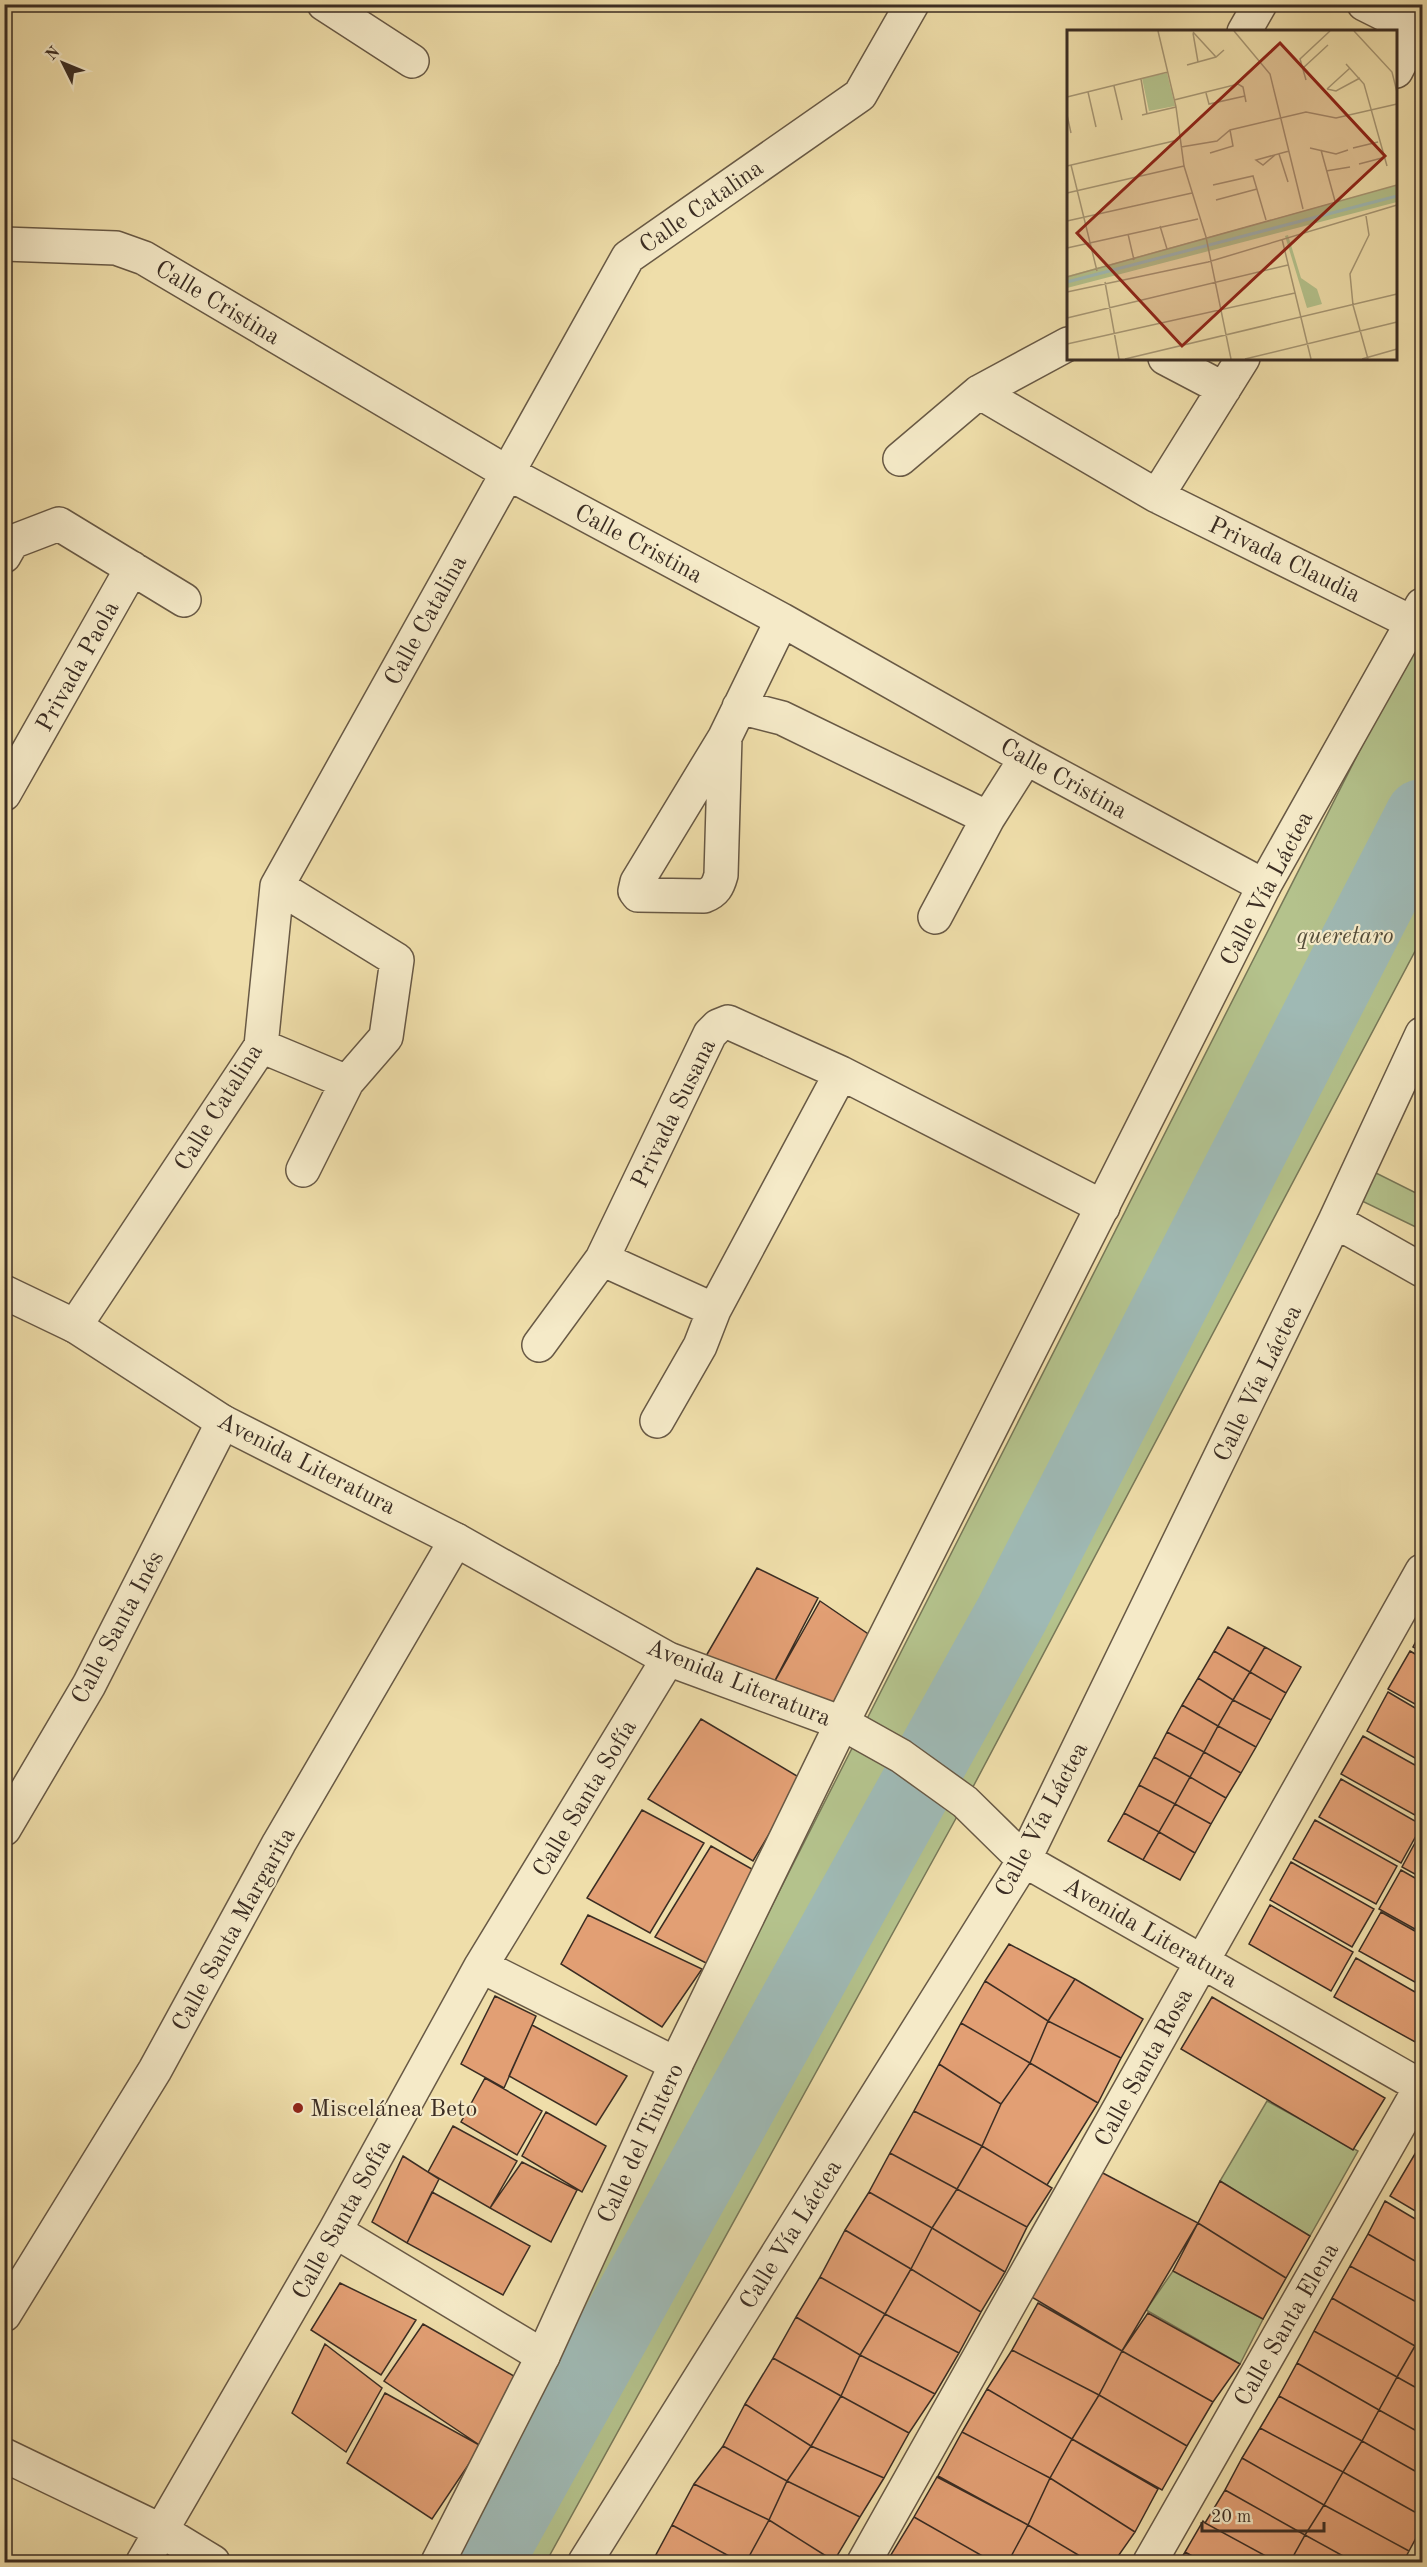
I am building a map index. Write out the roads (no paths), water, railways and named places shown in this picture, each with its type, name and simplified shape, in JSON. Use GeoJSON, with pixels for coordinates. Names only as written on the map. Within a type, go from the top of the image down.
{"type":"FeatureCollection","features":[{"type":"Feature","properties":{"kind":"street"},"geometry":{"type":"LineString","coordinates":[[324,4],[412,61]]}},
{"type":"Feature","properties":{"kind":"street","name":"Calle Catalina"},"geometry":{"type":"LineString","coordinates":[[75,1326],[261,1046],[277,886],[628,257],[860,95],[912,4]]}},
{"type":"Feature","properties":{"kind":"street"},"geometry":{"type":"LineString","coordinates":[[1245,30],[1260,4]]}},
{"type":"Feature","properties":{"kind":"street"},"geometry":{"type":"LineString","coordinates":[[1364,4],[1419,33],[1397,68]]}},
{"type":"Feature","properties":{"kind":"street","name":"Calle Cristina"},"geometry":{"type":"LineString","coordinates":[[4,244],[116,248],[144,258],[507,473],[782,620],[1026,758],[1264,886]]}},
{"type":"Feature","properties":{"kind":"street"},"geometry":{"type":"LineString","coordinates":[[900,459],[979,392],[1067,345]]}},
{"type":"Feature","properties":{"kind":"street"},"geometry":{"type":"LineString","coordinates":[[1169,360],[1224,388]]}},
{"type":"Feature","properties":{"kind":"street"},"geometry":{"type":"LineString","coordinates":[[1157,496],[1242,360]]}},
{"type":"Feature","properties":{"kind":"street","name":"Privada Claudia"},"geometry":{"type":"LineString","coordinates":[[979,392],[1157,496],[1418,614]]}},
{"type":"Feature","properties":{"kind":"street"},"geometry":{"type":"LineString","coordinates":[[4,556],[12,542],[59,524],[184,600]]}},
{"type":"Feature","properties":{"kind":"street","name":"Privada Paola"},"geometry":{"type":"LineString","coordinates":[[4,795],[132,568]]}},
{"type":"Feature","properties":{"kind":"street","name":"Calle Vía Láctea"},"geometry":{"type":"LineString","coordinates":[[842,1723],[1264,886],[1418,614]]}},
{"type":"Feature","properties":{"kind":"street"},"geometry":{"type":"LineString","coordinates":[[725,737],[721,875],[718,885],[711,893],[704,896],[638,895],[635,891],[637,882],[725,737],[782,620]]}},
{"type":"Feature","properties":{"kind":"street"},"geometry":{"type":"LineString","coordinates":[[739,707],[782,718],[988,818]]}},
{"type":"Feature","properties":{"kind":"street"},"geometry":{"type":"LineString","coordinates":[[935,917],[988,818],[1026,758]]}},
{"type":"Feature","properties":{"kind":"street"},"geometry":{"type":"LineString","coordinates":[[277,886],[397,960],[386,1037],[347,1082],[303,1170]]}},
{"type":"Feature","properties":{"kind":"street","name":"Privada Susana"},"geometry":{"type":"LineString","coordinates":[[539,1345],[602,1259],[710,1034],[718,1026],[728,1022],[841,1072],[1103,1207]]}},
{"type":"Feature","properties":{"kind":"street","name":"Calle Vía Láctea"},"geometry":{"type":"LineString","coordinates":[[585,2562],[1024,1860],[1335,1221],[1422,1034]]}},
{"type":"Feature","properties":{"kind":"street"},"geometry":{"type":"LineString","coordinates":[[261,1046],[347,1082]]}},
{"type":"Feature","properties":{"kind":"street"},"geometry":{"type":"LineString","coordinates":[[657,1421],[700,1346],[714,1310],[841,1072]]}},
{"type":"Feature","properties":{"kind":"street"},"geometry":{"type":"LineString","coordinates":[[1335,1221],[1422,1270]]}},
{"type":"Feature","properties":{"kind":"street"},"geometry":{"type":"LineString","coordinates":[[602,1259],[714,1310]]}},
{"type":"Feature","properties":{"kind":"street","name":"Avenida Literatura"},"geometry":{"type":"LineString","coordinates":[[6,1298],[75,1326],[223,1422],[456,1540],[668,1659],[842,1723],[901,1756],[965,1802],[1024,1860],[1422,2086]]}},
{"type":"Feature","properties":{"kind":"street","name":"Calle Santa Inés"},"geometry":{"type":"LineString","coordinates":[[4,1829],[89,1685],[223,1422]]}},
{"type":"Feature","properties":{"kind":"street","name":"Calle Santa Margarita"},"geometry":{"type":"LineString","coordinates":[[4,2315],[155,2070],[279,1843],[456,1540]]}},
{"type":"Feature","properties":{"kind":"street","name":"Calle Santa Rosa"},"geometry":{"type":"LineString","coordinates":[[864,2562],[1422,1571]]}},
{"type":"Feature","properties":{"kind":"street","name":"Calle Santa Sofía"},"geometry":{"type":"LineString","coordinates":[[143,2562],[335,2231],[481,1966],[668,1659]]}},
{"type":"Feature","properties":{"kind":"street","name":"Calle del Tintero"},"geometry":{"type":"LineString","coordinates":[[438,2562],[543,2356],[676,2064],[842,1723]]}},
{"type":"Feature","properties":{"kind":"street"},"geometry":{"type":"LineString","coordinates":[[481,1966],[676,2064]]}},
{"type":"Feature","properties":{"kind":"street","name":"Calle Santa Elena"},"geometry":{"type":"LineString","coordinates":[[1150,2562],[1422,2086]]}},
{"type":"Feature","properties":{"kind":"street"},"geometry":{"type":"LineString","coordinates":[[335,2231],[543,2356]]}},
{"type":"Feature","properties":{"kind":"street"},"geometry":{"type":"LineString","coordinates":[[4,2455],[162,2531],[213,2562]]}},
{"type":"Feature","properties":{"kind":"waterway"},"geometry":{"type":"LineString","coordinates":[[486,2562],[1012,1614],[1422,816]]}},
{"type":"Feature","properties":{"kind":"place","name":"Miscelánea Beto"},"geometry":{"type":"Point","coordinates":[298,2108]}},
{"type":"Feature","properties":{"kind":"park label","name":"queretaro"},"geometry":{"type":"Point","coordinates":[1345,935]}}]}
